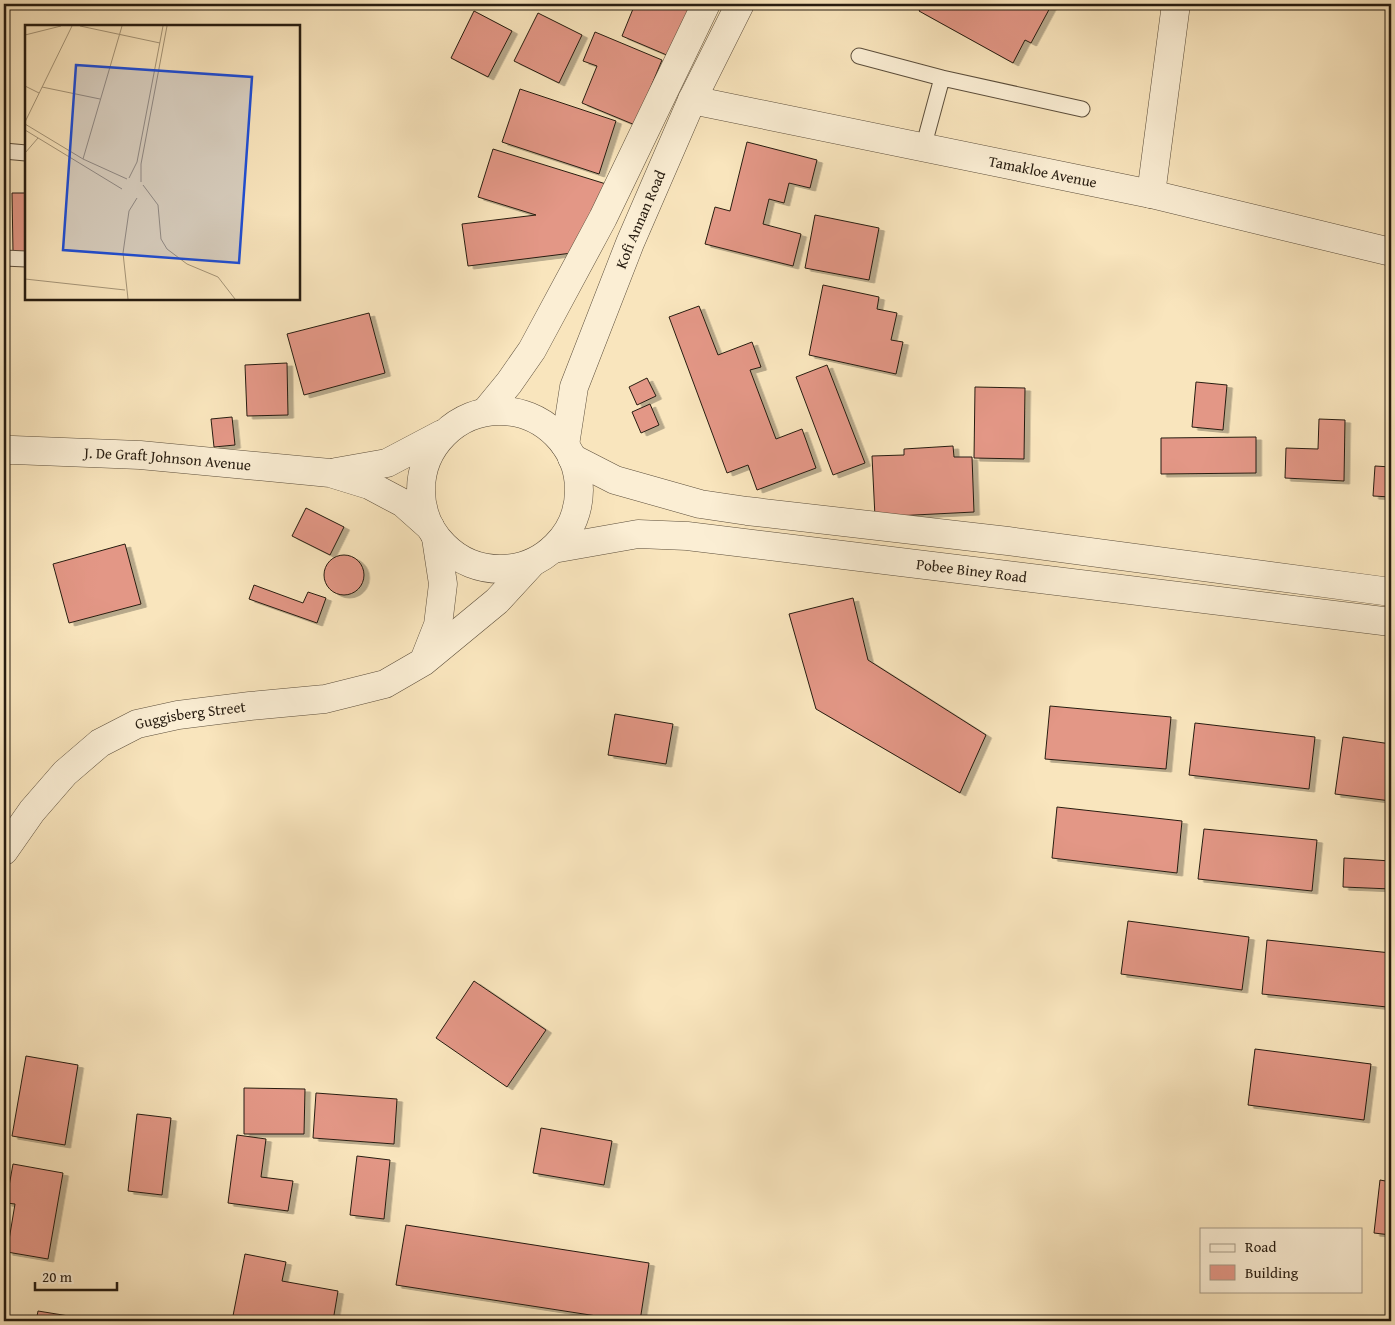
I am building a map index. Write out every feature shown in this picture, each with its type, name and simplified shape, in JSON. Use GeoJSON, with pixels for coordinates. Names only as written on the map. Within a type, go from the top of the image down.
{"type":"FeatureCollection","features":[{"type":"Feature","properties":{"kind":"street"},"geometry":{"type":"LineString","coordinates":[[486,411],[509,383],[532,350],[603,218],[706,4]]}},
{"type":"Feature","properties":{"kind":"street","name":"Kofi Annan Road"},"geometry":{"type":"LineString","coordinates":[[568,451],[574,387],[630,243],[692,100],[740,4]]}},
{"type":"Feature","properties":{"kind":"street"},"geometry":{"type":"LineString","coordinates":[[1151,194],[1176,4]]}},
{"type":"Feature","properties":{"kind":"street","name":"Tamakloe Avenue"},"geometry":{"type":"LineString","coordinates":[[692,100],[1151,194],[1391,252]]}},
{"type":"Feature","properties":{"kind":"street"},"geometry":{"type":"LineString","coordinates":[[568,451],[579,482],[577,507],[569,530],[543,556],[507,570],[480,568],[456,557],[434,533],[425,518],[421,496],[422,473],[430,452],[444,434],[463,419],[486,411],[509,411],[530,416],[549,428],[568,451],[615,480],[700,504],[1008,541],[1391,592]]}},
{"type":"Feature","properties":{"kind":"street","name":"J. De Graft Johnson Avenue"},"geometry":{"type":"LineString","coordinates":[[330,473],[387,463],[444,434]]}},
{"type":"Feature","properties":{"kind":"street","name":"J. De Graft Johnson Avenue"},"geometry":{"type":"LineString","coordinates":[[4,450],[140,455],[330,473],[369,485],[403,503],[434,533]]}},
{"type":"Feature","properties":{"kind":"street"},"geometry":{"type":"LineString","coordinates":[[423,662],[438,626],[443,584],[434,533]]}},
{"type":"Feature","properties":{"kind":"street","name":"Pobee Biney Road"},"geometry":{"type":"LineString","coordinates":[[543,556],[638,534],[687,536],[1391,622]]}},
{"type":"Feature","properties":{"kind":"street","name":"Guggisberg Street"},"geometry":{"type":"LineString","coordinates":[[4,851],[32,811],[65,773],[100,743],[137,724],[178,715],[325,699],[385,684],[423,662],[496,601],[543,556]]}},
{"type":"Feature","properties":{"kind":"lane"},"geometry":{"type":"LineString","coordinates":[[858,56],[942,78],[1082,110]]}},
{"type":"Feature","properties":{"kind":"lane"},"geometry":{"type":"LineString","coordinates":[[923,148],[942,78]]}},
{"type":"Feature","properties":{"kind":"lane"},"geometry":{"type":"LineString","coordinates":[[4,151],[25,153]]}},
{"type":"Feature","properties":{"kind":"lane"},"geometry":{"type":"LineString","coordinates":[[4,258],[25,259]]}},
{"type":"Feature","properties":{"kind":"building"},"geometry":{"type":"Polygon","coordinates":[[[635,4],[691,4],[669,56],[622,36],[635,4]]]}},
{"type":"Feature","properties":{"kind":"building"},"geometry":{"type":"Polygon","coordinates":[[[923,4],[1052,4],[1031,43],[1025,40],[1013,63],[919,11],[923,4]]]}},
{"type":"Feature","properties":{"kind":"building"},"geometry":{"type":"Polygon","coordinates":[[[474,11],[512,31],[488,77],[451,58],[474,11]]]}},
{"type":"Feature","properties":{"kind":"building"},"geometry":{"type":"Polygon","coordinates":[[[538,13],[582,35],[559,83],[514,61],[538,13]]]}},
{"type":"Feature","properties":{"kind":"building"},"geometry":{"type":"Polygon","coordinates":[[[595,32],[662,60],[635,125],[582,103],[597,66],[583,61],[595,32]]]}},
{"type":"Feature","properties":{"kind":"building"},"geometry":{"type":"Polygon","coordinates":[[[520,89],[616,121],[599,174],[502,142],[520,89]]]}},
{"type":"Feature","properties":{"kind":"building"},"geometry":{"type":"Polygon","coordinates":[[[747,142],[817,160],[810,188],[789,183],[784,203],[769,199],[763,224],[801,234],[793,266],[705,244],[715,207],[730,211],[747,142]]]}},
{"type":"Feature","properties":{"kind":"building"},"geometry":{"type":"Polygon","coordinates":[[[493,149],[606,184],[580,252],[468,266],[462,224],[536,215],[478,197],[493,149]]]}},
{"type":"Feature","properties":{"kind":"building"},"geometry":{"type":"Polygon","coordinates":[[[12,193],[25,193],[25,252],[13,252],[12,193]]]}},
{"type":"Feature","properties":{"kind":"building"},"geometry":{"type":"Polygon","coordinates":[[[815,215],[879,228],[869,280],[805,268],[815,215]]]}},
{"type":"Feature","properties":{"kind":"building"},"geometry":{"type":"Polygon","coordinates":[[[823,285],[879,297],[877,309],[897,313],[891,340],[903,342],[896,374],[809,355],[823,285]]]}},
{"type":"Feature","properties":{"kind":"building"},"geometry":{"type":"Polygon","coordinates":[[[699,306],[718,355],[752,342],[761,367],[750,370],[776,439],[802,429],[816,468],[757,490],[748,465],[727,473],[669,317],[699,306]]]}},
{"type":"Feature","properties":{"kind":"building"},"geometry":{"type":"Polygon","coordinates":[[[369,313],[385,373],[304,395],[287,334],[369,313]]]}},
{"type":"Feature","properties":{"kind":"building"},"geometry":{"type":"Polygon","coordinates":[[[287,363],[288,415],[247,416],[245,365],[287,363]]]}},
{"type":"Feature","properties":{"kind":"building"},"geometry":{"type":"Polygon","coordinates":[[[827,365],[865,463],[833,475],[796,377],[827,365]]]}},
{"type":"Feature","properties":{"kind":"building"},"geometry":{"type":"Polygon","coordinates":[[[647,378],[656,396],[637,405],[629,387],[647,378]]]}},
{"type":"Feature","properties":{"kind":"building"},"geometry":{"type":"Polygon","coordinates":[[[1196,382],[1227,385],[1223,430],[1192,427],[1196,382]]]}},
{"type":"Feature","properties":{"kind":"building"},"geometry":{"type":"Polygon","coordinates":[[[975,387],[1025,388],[1024,459],[974,458],[975,387]]]}},
{"type":"Feature","properties":{"kind":"building"},"geometry":{"type":"Polygon","coordinates":[[[650,404],[659,425],[641,433],[632,412],[650,404]]]}},
{"type":"Feature","properties":{"kind":"building"},"geometry":{"type":"Polygon","coordinates":[[[232,417],[235,445],[214,447],[211,419],[232,417]]]}},
{"type":"Feature","properties":{"kind":"building"},"geometry":{"type":"Polygon","coordinates":[[[1319,419],[1345,420],[1344,481],[1285,478],[1286,448],[1318,449],[1319,419]]]}},
{"type":"Feature","properties":{"kind":"building"},"geometry":{"type":"Polygon","coordinates":[[[1256,437],[1256,473],[1161,474],[1161,438],[1256,437]]]}},
{"type":"Feature","properties":{"kind":"building"},"geometry":{"type":"Polygon","coordinates":[[[953,446],[954,457],[972,457],[974,512],[875,517],[872,456],[904,455],[904,449],[953,446]]]}},
{"type":"Feature","properties":{"kind":"building"},"geometry":{"type":"Polygon","coordinates":[[[1375,466],[1391,467],[1391,497],[1373,496],[1375,466]]]}},
{"type":"Feature","properties":{"kind":"building"},"geometry":{"type":"Polygon","coordinates":[[[306,508],[344,527],[330,555],[292,536],[306,508]]]}},
{"type":"Feature","properties":{"kind":"building"},"geometry":{"type":"Polygon","coordinates":[[[125,544],[141,604],[69,623],[53,564],[125,544]]]}},
{"type":"Feature","properties":{"kind":"building"},"geometry":{"type":"Polygon","coordinates":[[[348,555],[355,558],[361,564],[364,575],[363,583],[355,592],[348,595],[340,595],[333,592],[325,583],[324,571],[327,564],[336,556],[348,555]]]}},
{"type":"Feature","properties":{"kind":"building"},"geometry":{"type":"Polygon","coordinates":[[[254,585],[303,603],[308,592],[326,598],[317,623],[249,599],[254,585]]]}},
{"type":"Feature","properties":{"kind":"building"},"geometry":{"type":"Polygon","coordinates":[[[853,598],[868,660],[986,735],[960,793],[816,709],[789,614],[853,598]]]}},
{"type":"Feature","properties":{"kind":"building"},"geometry":{"type":"Polygon","coordinates":[[[1050,706],[1171,717],[1166,769],[1045,759],[1050,706]]]}},
{"type":"Feature","properties":{"kind":"building"},"geometry":{"type":"Polygon","coordinates":[[[615,714],[673,724],[666,764],[608,755],[615,714]]]}},
{"type":"Feature","properties":{"kind":"building"},"geometry":{"type":"Polygon","coordinates":[[[1195,723],[1315,737],[1309,789],[1189,775],[1195,723]]]}},
{"type":"Feature","properties":{"kind":"building"},"geometry":{"type":"Polygon","coordinates":[[[1343,737],[1391,744],[1391,801],[1335,794],[1343,737]]]}},
{"type":"Feature","properties":{"kind":"building"},"geometry":{"type":"Polygon","coordinates":[[[1057,807],[1182,821],[1177,873],[1052,858],[1057,807]]]}},
{"type":"Feature","properties":{"kind":"building"},"geometry":{"type":"Polygon","coordinates":[[[1204,829],[1317,840],[1312,891],[1198,879],[1204,829]]]}},
{"type":"Feature","properties":{"kind":"building"},"geometry":{"type":"Polygon","coordinates":[[[1344,858],[1391,861],[1391,889],[1343,887],[1344,858]]]}},
{"type":"Feature","properties":{"kind":"building"},"geometry":{"type":"Polygon","coordinates":[[[1128,921],[1249,937],[1242,990],[1121,974],[1128,921]]]}},
{"type":"Feature","properties":{"kind":"building"},"geometry":{"type":"Polygon","coordinates":[[[1267,940],[1391,953],[1387,1007],[1262,994],[1267,940]]]}},
{"type":"Feature","properties":{"kind":"building"},"geometry":{"type":"Polygon","coordinates":[[[474,981],[546,1030],[507,1087],[436,1038],[474,981]]]}},
{"type":"Feature","properties":{"kind":"building"},"geometry":{"type":"Polygon","coordinates":[[[1255,1049],[1371,1064],[1364,1120],[1248,1105],[1255,1049]]]}},
{"type":"Feature","properties":{"kind":"building"},"geometry":{"type":"Polygon","coordinates":[[[26,1056],[78,1065],[65,1145],[12,1136],[26,1056]]]}},
{"type":"Feature","properties":{"kind":"building"},"geometry":{"type":"Polygon","coordinates":[[[244,1088],[305,1089],[304,1134],[244,1134],[244,1088]]]}},
{"type":"Feature","properties":{"kind":"building"},"geometry":{"type":"Polygon","coordinates":[[[316,1093],[397,1099],[394,1144],[313,1138],[316,1093]]]}},
{"type":"Feature","properties":{"kind":"building"},"geometry":{"type":"Polygon","coordinates":[[[137,1114],[171,1118],[162,1195],[128,1191],[137,1114]]]}},
{"type":"Feature","properties":{"kind":"building"},"geometry":{"type":"Polygon","coordinates":[[[541,1128],[612,1141],[604,1185],[533,1173],[541,1128]]]}},
{"type":"Feature","properties":{"kind":"building"},"geometry":{"type":"Polygon","coordinates":[[[237,1135],[266,1139],[261,1177],[293,1181],[288,1211],[228,1203],[237,1135]]]}},
{"type":"Feature","properties":{"kind":"building"},"geometry":{"type":"Polygon","coordinates":[[[357,1156],[390,1160],[384,1219],[350,1215],[357,1156]]]}},
{"type":"Feature","properties":{"kind":"building"},"geometry":{"type":"Polygon","coordinates":[[[13,1164],[63,1173],[48,1259],[7,1252],[15,1204],[6,1203],[13,1164]]]}},
{"type":"Feature","properties":{"kind":"building"},"geometry":{"type":"Polygon","coordinates":[[[1380,1180],[1391,1182],[1391,1235],[1374,1233],[1380,1180]]]}},
{"type":"Feature","properties":{"kind":"building"},"geometry":{"type":"Polygon","coordinates":[[[406,1225],[649,1263],[640,1321],[629,1321],[396,1285],[406,1225]]]}},
{"type":"Feature","properties":{"kind":"building"},"geometry":{"type":"Polygon","coordinates":[[[245,1254],[286,1262],[282,1281],[338,1291],[333,1321],[232,1321],[245,1254]]]}},
{"type":"Feature","properties":{"kind":"building"},"geometry":{"type":"Polygon","coordinates":[[[38,1311],[75,1317],[74,1321],[36,1321],[38,1311]]]}}]}
